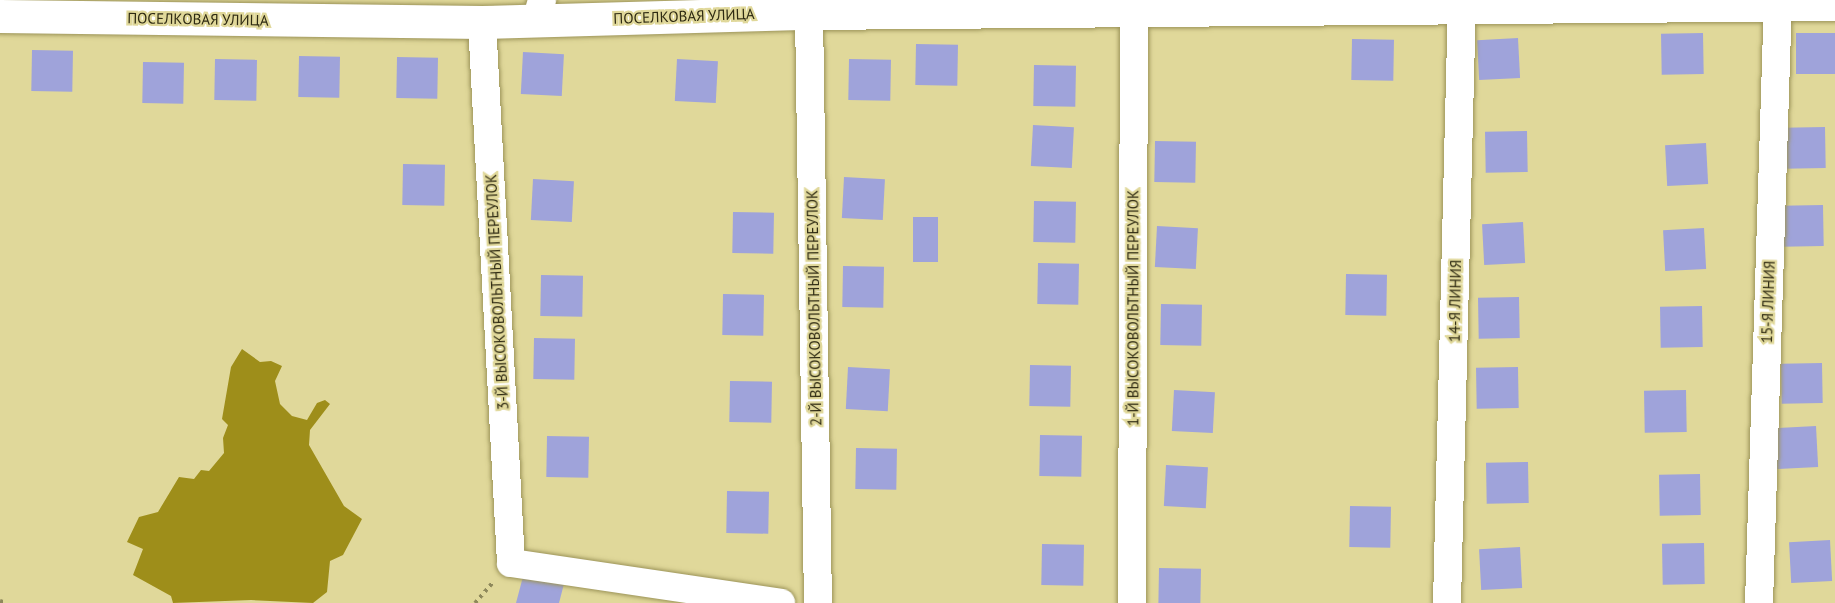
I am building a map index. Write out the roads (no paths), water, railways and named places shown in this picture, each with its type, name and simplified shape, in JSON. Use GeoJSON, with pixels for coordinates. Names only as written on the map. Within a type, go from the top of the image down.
{"type":"FeatureCollection","features":[{"type":"Feature","properties":{"kind":"street","name":"15-Я ЛИНИЯ"},"geometry":{"type":"LineString","coordinates":[[1759,603],[1777,3]]}},
{"type":"Feature","properties":{"kind":"street","name":"ПОСЕЛКОВАЯ УЛИЦА"},"geometry":{"type":"LineString","coordinates":[[9,11],[482,22],[539,10],[809,13],[952,6],[1134,12],[1462,5],[1835,4]]}},
{"type":"Feature","properties":{"kind":"street","name":"14-Я ЛИНИЯ"},"geometry":{"type":"LineString","coordinates":[[1448,603],[1462,5]]}},
{"type":"Feature","properties":{"kind":"street","name":"1-Й ВЫСОКОВОЛЬТНЫЙ ПЕРЕУЛОК"},"geometry":{"type":"LineString","coordinates":[[1132,603],[1134,12]]}},
{"type":"Feature","properties":{"kind":"street","name":"2-Й ВЫСОКОВОЛЬТНЫЙ ПЕРЕУЛОК"},"geometry":{"type":"LineString","coordinates":[[809,13],[818,603]]}},
{"type":"Feature","properties":{"kind":"street","name":"3-Й ВЫСОКОВОЛЬТНЫЙ ПЕРЕУЛОК"},"geometry":{"type":"LineString","coordinates":[[482,22],[511,562],[781,603]]}}]}
